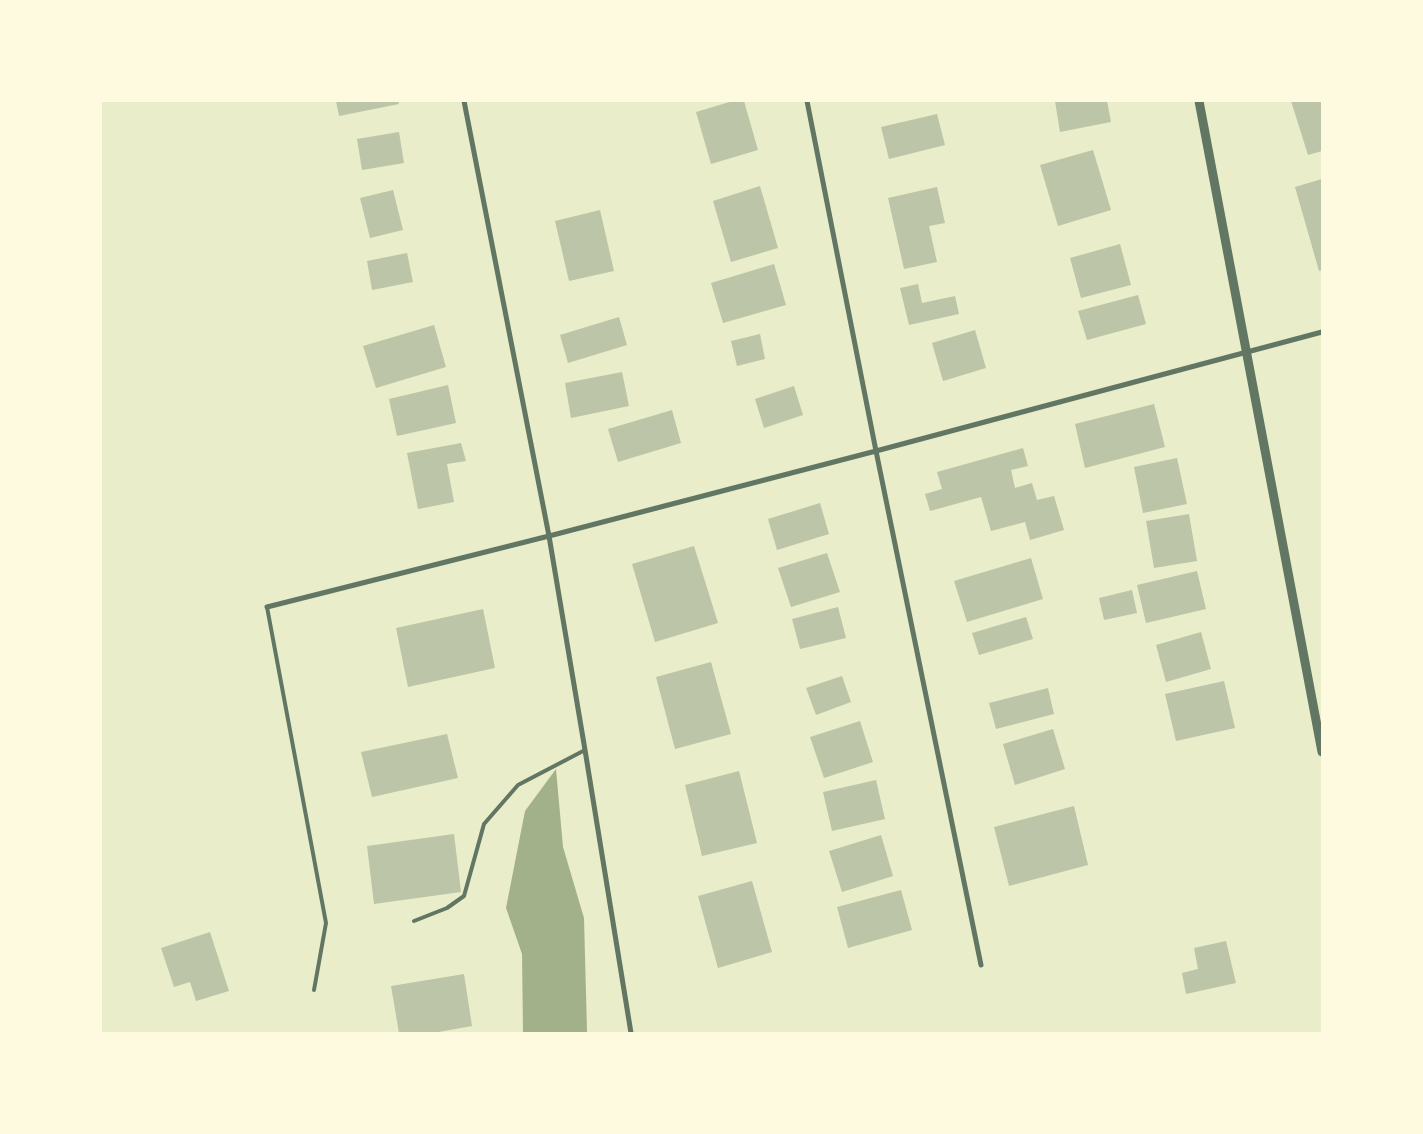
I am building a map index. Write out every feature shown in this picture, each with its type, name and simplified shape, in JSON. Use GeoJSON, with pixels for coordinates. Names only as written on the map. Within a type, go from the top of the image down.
{"type":"FeatureCollection","features":[{"type":"Feature","properties":{"kind":"street"},"geometry":{"type":"LineString","coordinates":[[464,101],[549,536],[631,1033]]}},
{"type":"Feature","properties":{"kind":"street"},"geometry":{"type":"LineString","coordinates":[[807,101],[981,965]]}},
{"type":"Feature","properties":{"kind":"street"},"geometry":{"type":"LineString","coordinates":[[1199,101],[1322,752]]}},
{"type":"Feature","properties":{"kind":"street"},"geometry":{"type":"LineString","coordinates":[[267,607],[876,451],[1322,332]]}},
{"type":"Feature","properties":{"kind":"lane"},"geometry":{"type":"LineString","coordinates":[[267,607],[326,923],[314,990]]}},
{"type":"Feature","properties":{"kind":"lane"},"geometry":{"type":"LineString","coordinates":[[414,921],[447,908],[464,896],[484,824],[518,785],[585,750]]}},
{"type":"Feature","properties":{"kind":"shaded area"},"geometry":{"type":"Polygon","coordinates":[[[556,769],[563,847],[584,918],[587,1033],[523,1033],[522,954],[506,908],[525,811],[556,769]]]}},
{"type":"Feature","properties":{"kind":"building"},"geometry":{"type":"Polygon","coordinates":[[[336,101],[398,101],[399,104],[339,116],[336,101]]]}},
{"type":"Feature","properties":{"kind":"building"},"geometry":{"type":"Polygon","coordinates":[[[733,101],[744,101],[758,150],[711,164],[696,112],[733,101]]]}},
{"type":"Feature","properties":{"kind":"building"},"geometry":{"type":"Polygon","coordinates":[[[1055,101],[1107,101],[1111,122],[1060,132],[1055,101]]]}},
{"type":"Feature","properties":{"kind":"building"},"geometry":{"type":"Polygon","coordinates":[[[1291,101],[1322,101],[1322,151],[1308,155],[1291,101]]]}},
{"type":"Feature","properties":{"kind":"building"},"geometry":{"type":"Polygon","coordinates":[[[937,114],[945,145],[889,159],[881,127],[937,114]]]}},
{"type":"Feature","properties":{"kind":"building"},"geometry":{"type":"Polygon","coordinates":[[[399,132],[404,163],[362,170],[357,139],[399,132]]]}},
{"type":"Feature","properties":{"kind":"building"},"geometry":{"type":"Polygon","coordinates":[[[1093,150],[1111,210],[1058,226],[1040,165],[1093,150]]]}},
{"type":"Feature","properties":{"kind":"building"},"geometry":{"type":"Polygon","coordinates":[[[1322,179],[1322,270],[1319,271],[1295,187],[1322,179]]]}},
{"type":"Feature","properties":{"kind":"building"},"geometry":{"type":"Polygon","coordinates":[[[760,186],[778,248],[731,262],[713,201],[760,186]]]}},
{"type":"Feature","properties":{"kind":"building"},"geometry":{"type":"Polygon","coordinates":[[[937,187],[945,223],[929,226],[937,262],[904,269],[888,198],[937,187]]]}},
{"type":"Feature","properties":{"kind":"building"},"geometry":{"type":"Polygon","coordinates":[[[393,190],[403,230],[370,238],[360,198],[393,190]]]}},
{"type":"Feature","properties":{"kind":"building"},"geometry":{"type":"Polygon","coordinates":[[[600,210],[614,271],[569,281],[555,221],[600,210]]]}},
{"type":"Feature","properties":{"kind":"building"},"geometry":{"type":"Polygon","coordinates":[[[1120,244],[1131,285],[1081,298],[1070,258],[1120,244]]]}},
{"type":"Feature","properties":{"kind":"building"},"geometry":{"type":"Polygon","coordinates":[[[407,253],[413,282],[372,290],[367,261],[407,253]]]}},
{"type":"Feature","properties":{"kind":"building"},"geometry":{"type":"Polygon","coordinates":[[[774,264],[786,305],[723,323],[711,283],[774,264]]]}},
{"type":"Feature","properties":{"kind":"building"},"geometry":{"type":"Polygon","coordinates":[[[918,284],[922,303],[955,296],[959,314],[909,325],[900,288],[918,284]]]}},
{"type":"Feature","properties":{"kind":"building"},"geometry":{"type":"Polygon","coordinates":[[[1138,295],[1146,324],[1087,340],[1078,311],[1138,295]]]}},
{"type":"Feature","properties":{"kind":"building"},"geometry":{"type":"Polygon","coordinates":[[[619,317],[627,345],[568,363],[560,335],[619,317]]]}},
{"type":"Feature","properties":{"kind":"building"},"geometry":{"type":"Polygon","coordinates":[[[434,325],[446,367],[376,388],[363,346],[434,325]]]}},
{"type":"Feature","properties":{"kind":"building"},"geometry":{"type":"Polygon","coordinates":[[[975,330],[986,368],[943,381],[932,343],[975,330]]]}},
{"type":"Feature","properties":{"kind":"building"},"geometry":{"type":"Polygon","coordinates":[[[760,334],[765,359],[737,366],[731,341],[760,334]]]}},
{"type":"Feature","properties":{"kind":"building"},"geometry":{"type":"Polygon","coordinates":[[[622,372],[629,406],[571,418],[565,383],[622,372]]]}},
{"type":"Feature","properties":{"kind":"building"},"geometry":{"type":"Polygon","coordinates":[[[448,385],[456,423],[397,436],[389,399],[448,385]]]}},
{"type":"Feature","properties":{"kind":"building"},"geometry":{"type":"Polygon","coordinates":[[[794,386],[803,415],[764,428],[755,399],[794,386]]]}},
{"type":"Feature","properties":{"kind":"building"},"geometry":{"type":"Polygon","coordinates":[[[1154,404],[1165,447],[1085,468],[1075,424],[1154,404]]]}},
{"type":"Feature","properties":{"kind":"building"},"geometry":{"type":"Polygon","coordinates":[[[672,410],[681,443],[618,462],[608,429],[672,410]]]}},
{"type":"Feature","properties":{"kind":"building"},"geometry":{"type":"Polygon","coordinates":[[[461,443],[466,461],[447,464],[454,502],[418,509],[407,453],[461,443]]]}},
{"type":"Feature","properties":{"kind":"building"},"geometry":{"type":"Polygon","coordinates":[[[1023,448],[1028,466],[1011,470],[1015,488],[1032,483],[1037,500],[1054,496],[1064,530],[1030,540],[1025,522],[991,531],[981,497],[930,511],[925,494],[942,489],[937,472],[1023,448]]]}},
{"type":"Feature","properties":{"kind":"building"},"geometry":{"type":"Polygon","coordinates":[[[1177,458],[1187,504],[1143,513],[1134,467],[1177,458]]]}},
{"type":"Feature","properties":{"kind":"building"},"geometry":{"type":"Polygon","coordinates":[[[820,503],[829,534],[777,550],[768,519],[820,503]]]}},
{"type":"Feature","properties":{"kind":"building"},"geometry":{"type":"Polygon","coordinates":[[[1189,514],[1197,561],[1154,568],[1146,521],[1189,514]]]}},
{"type":"Feature","properties":{"kind":"building"},"geometry":{"type":"Polygon","coordinates":[[[694,546],[718,623],[655,642],[632,564],[694,546]]]}},
{"type":"Feature","properties":{"kind":"building"},"geometry":{"type":"Polygon","coordinates":[[[827,553],[840,592],[791,607],[778,568],[827,553]]]}},
{"type":"Feature","properties":{"kind":"building"},"geometry":{"type":"Polygon","coordinates":[[[1031,558],[1043,599],[967,622],[954,581],[1031,558]]]}},
{"type":"Feature","properties":{"kind":"building"},"geometry":{"type":"Polygon","coordinates":[[[1197,571],[1206,609],[1146,623],[1137,585],[1197,571]]]}},
{"type":"Feature","properties":{"kind":"building"},"geometry":{"type":"Polygon","coordinates":[[[1132,590],[1137,613],[1104,620],[1099,598],[1132,590]]]}},
{"type":"Feature","properties":{"kind":"building"},"geometry":{"type":"Polygon","coordinates":[[[838,607],[846,638],[800,649],[792,619],[838,607]]]}},
{"type":"Feature","properties":{"kind":"building"},"geometry":{"type":"Polygon","coordinates":[[[483,609],[495,668],[408,687],[396,628],[483,609]]]}},
{"type":"Feature","properties":{"kind":"building"},"geometry":{"type":"Polygon","coordinates":[[[1026,617],[1033,639],[979,655],[972,633],[1026,617]]]}},
{"type":"Feature","properties":{"kind":"building"},"geometry":{"type":"Polygon","coordinates":[[[1201,632],[1211,669],[1166,682],[1156,645],[1201,632]]]}},
{"type":"Feature","properties":{"kind":"building"},"geometry":{"type":"Polygon","coordinates":[[[711,662],[731,734],[675,749],[656,677],[711,662]]]}},
{"type":"Feature","properties":{"kind":"building"},"geometry":{"type":"Polygon","coordinates":[[[842,676],[851,702],[816,715],[806,688],[842,676]]]}},
{"type":"Feature","properties":{"kind":"building"},"geometry":{"type":"Polygon","coordinates":[[[1224,681],[1235,728],[1176,741],[1165,694],[1224,681]]]}},
{"type":"Feature","properties":{"kind":"building"},"geometry":{"type":"Polygon","coordinates":[[[1048,688],[1054,714],[996,729],[989,703],[1048,688]]]}},
{"type":"Feature","properties":{"kind":"building"},"geometry":{"type":"Polygon","coordinates":[[[860,721],[873,762],[824,778],[810,737],[860,721]]]}},
{"type":"Feature","properties":{"kind":"building"},"geometry":{"type":"Polygon","coordinates":[[[1053,729],[1065,769],[1015,785],[1003,744],[1053,729]]]}},
{"type":"Feature","properties":{"kind":"building"},"geometry":{"type":"Polygon","coordinates":[[[447,734],[458,778],[372,797],[361,752],[447,734]]]}},
{"type":"Feature","properties":{"kind":"building"},"geometry":{"type":"Polygon","coordinates":[[[739,771],[757,843],[702,856],[685,785],[739,771]]]}},
{"type":"Feature","properties":{"kind":"building"},"geometry":{"type":"Polygon","coordinates":[[[876,780],[885,819],[832,831],[823,792],[876,780]]]}},
{"type":"Feature","properties":{"kind":"building"},"geometry":{"type":"Polygon","coordinates":[[[1074,806],[1088,865],[1009,886],[994,827],[1074,806]]]}},
{"type":"Feature","properties":{"kind":"building"},"geometry":{"type":"Polygon","coordinates":[[[454,834],[461,892],[374,904],[367,846],[454,834]]]}},
{"type":"Feature","properties":{"kind":"building"},"geometry":{"type":"Polygon","coordinates":[[[881,835],[893,876],[842,892],[829,851],[881,835]]]}},
{"type":"Feature","properties":{"kind":"building"},"geometry":{"type":"Polygon","coordinates":[[[752,881],[772,952],[718,968],[698,896],[752,881]]]}},
{"type":"Feature","properties":{"kind":"building"},"geometry":{"type":"Polygon","coordinates":[[[901,890],[912,930],[848,948],[837,907],[901,890]]]}},
{"type":"Feature","properties":{"kind":"building"},"geometry":{"type":"Polygon","coordinates":[[[210,932],[229,991],[196,1001],[190,982],[174,987],[161,948],[210,932]]]}},
{"type":"Feature","properties":{"kind":"building"},"geometry":{"type":"Polygon","coordinates":[[[1226,941],[1236,983],[1186,994],[1182,973],[1198,969],[1194,948],[1226,941]]]}},
{"type":"Feature","properties":{"kind":"building"},"geometry":{"type":"Polygon","coordinates":[[[464,974],[472,1026],[433,1033],[399,1033],[391,986],[464,974]]]}}]}
